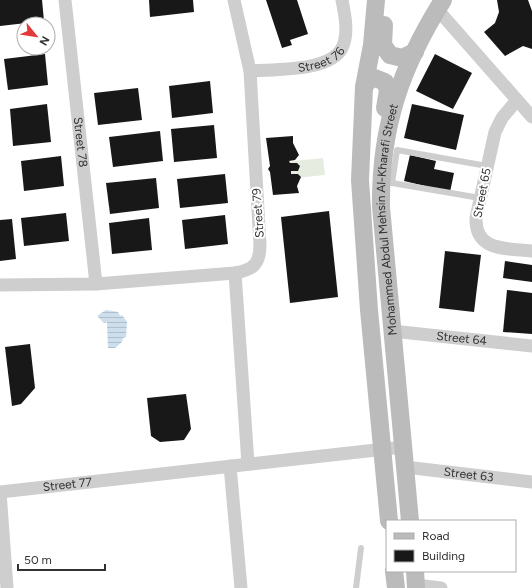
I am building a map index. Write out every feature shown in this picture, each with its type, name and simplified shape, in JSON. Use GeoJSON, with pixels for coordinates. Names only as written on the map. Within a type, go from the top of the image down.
{"type":"FeatureCollection","features":[{"type":"Feature","properties":{"kind":"main road","name":"Mohammed Abdul Mehsin Al-Kharafi Street"},"geometry":{"type":"LineString","coordinates":[[376,0],[372,45],[364,87],[360,180],[389,520]]}},
{"type":"Feature","properties":{"kind":"main road"},"geometry":{"type":"LineString","coordinates":[[386,0],[382,40],[385,49],[390,55],[398,58],[406,57],[415,52]]}},
{"type":"Feature","properties":{"kind":"main road","name":"Mohammed Abdul Mehsin Al-Kharafi Street"},"geometry":{"type":"LineString","coordinates":[[410,520],[381,207],[383,160],[386,132],[392,109],[415,52],[437,9]]}},
{"type":"Feature","properties":{"kind":"main road"},"geometry":{"type":"LineString","coordinates":[[364,87],[368,80],[375,78],[383,80],[388,87],[379,136],[383,160]]}},
{"type":"Feature","properties":{"kind":"main road"},"geometry":{"type":"LineString","coordinates":[[394,572],[396,588]]}},
{"type":"Feature","properties":{"kind":"street","name":"Street 78"},"geometry":{"type":"LineString","coordinates":[[65,0],[96,284]]}},
{"type":"Feature","properties":{"kind":"street","name":"Street 79"},"geometry":{"type":"LineString","coordinates":[[96,284],[235,273],[252,268],[256,263],[260,249],[250,71],[234,0]]}},
{"type":"Feature","properties":{"kind":"street","name":"Street 76"},"geometry":{"type":"LineString","coordinates":[[250,71],[314,66],[332,59],[342,49],[346,36],[342,0]]}},
{"type":"Feature","properties":{"kind":"street"},"geometry":{"type":"LineString","coordinates":[[437,9],[532,117]]}},
{"type":"Feature","properties":{"kind":"street","name":"Street 65"},"geometry":{"type":"LineString","coordinates":[[517,100],[497,124],[480,198],[476,227],[481,239],[493,246],[532,250]]}},
{"type":"Feature","properties":{"kind":"street"},"geometry":{"type":"LineString","coordinates":[[235,273],[248,464]]}},
{"type":"Feature","properties":{"kind":"street"},"geometry":{"type":"LineString","coordinates":[[0,285],[96,284]]}},
{"type":"Feature","properties":{"kind":"street","name":"Street 64"},"geometry":{"type":"LineString","coordinates":[[392,331],[532,346]]}},
{"type":"Feature","properties":{"kind":"street","name":"Street 77"},"geometry":{"type":"LineString","coordinates":[[7,588],[0,492],[404,447]]}},
{"type":"Feature","properties":{"kind":"street"},"geometry":{"type":"LineString","coordinates":[[230,466],[241,588]]}},
{"type":"Feature","properties":{"kind":"street","name":"Street 63"},"geometry":{"type":"LineString","coordinates":[[405,467],[532,482]]}},
{"type":"Feature","properties":{"kind":"street"},"geometry":{"type":"LineString","coordinates":[[416,581],[441,588]]}},
{"type":"Feature","properties":{"kind":"lane"},"geometry":{"type":"LineString","coordinates":[[480,198],[392,183],[397,150],[487,166]]}},
{"type":"Feature","properties":{"kind":"lane"},"geometry":{"type":"LineString","coordinates":[[356,588],[360,548]]}},
{"type":"Feature","properties":{"kind":"shaded area"},"geometry":{"type":"Polygon","coordinates":[[[323,158],[325,175],[286,179],[284,162],[323,158]]]}},
{"type":"Feature","properties":{"kind":"water"},"geometry":{"type":"Polygon","coordinates":[[[106,310],[118,312],[127,322],[126,337],[123,338],[122,342],[115,348],[108,348],[107,322],[104,323],[98,317],[98,315],[106,310]]]}},
{"type":"Feature","properties":{"kind":"building"},"geometry":{"type":"Polygon","coordinates":[[[0,0],[42,0],[44,16],[16,16],[16,24],[0,26],[0,0]]]}},
{"type":"Feature","properties":{"kind":"building"},"geometry":{"type":"Polygon","coordinates":[[[149,0],[193,0],[194,12],[150,17],[149,0]]]}},
{"type":"Feature","properties":{"kind":"building"},"geometry":{"type":"Polygon","coordinates":[[[266,0],[297,0],[308,34],[290,40],[292,45],[282,48],[266,0]]]}},
{"type":"Feature","properties":{"kind":"building"},"geometry":{"type":"Polygon","coordinates":[[[497,0],[528,0],[532,11],[532,49],[523,46],[505,56],[484,32],[495,23],[499,12],[497,0]]]}},
{"type":"Feature","properties":{"kind":"building"},"geometry":{"type":"Polygon","coordinates":[[[435,54],[472,73],[453,109],[416,91],[435,54]]]}},
{"type":"Feature","properties":{"kind":"building"},"geometry":{"type":"Polygon","coordinates":[[[29,56],[45,56],[48,85],[8,90],[4,59],[29,56]]]}},
{"type":"Feature","properties":{"kind":"building"},"geometry":{"type":"Polygon","coordinates":[[[210,81],[213,113],[172,118],[169,86],[210,81]]]}},
{"type":"Feature","properties":{"kind":"building"},"geometry":{"type":"Polygon","coordinates":[[[138,88],[142,120],[98,125],[94,93],[138,88]]]}},
{"type":"Feature","properties":{"kind":"building"},"geometry":{"type":"Polygon","coordinates":[[[47,104],[51,142],[13,146],[10,109],[47,104]]]}},
{"type":"Feature","properties":{"kind":"building"},"geometry":{"type":"Polygon","coordinates":[[[412,104],[464,115],[456,150],[404,138],[412,104]]]}},
{"type":"Feature","properties":{"kind":"building"},"geometry":{"type":"Polygon","coordinates":[[[214,125],[217,158],[174,162],[171,129],[214,125]]]}},
{"type":"Feature","properties":{"kind":"building"},"geometry":{"type":"Polygon","coordinates":[[[160,131],[163,161],[113,167],[109,137],[160,131]]]}},
{"type":"Feature","properties":{"kind":"building"},"geometry":{"type":"Polygon","coordinates":[[[293,136],[293,143],[299,155],[295,160],[289,161],[290,163],[297,163],[300,166],[298,171],[291,171],[291,174],[298,174],[301,177],[297,186],[299,193],[273,195],[270,172],[268,169],[270,166],[266,138],[293,136]]]}},
{"type":"Feature","properties":{"kind":"building"},"geometry":{"type":"Polygon","coordinates":[[[410,155],[436,161],[434,169],[454,173],[450,192],[404,181],[410,155]]]}},
{"type":"Feature","properties":{"kind":"building"},"geometry":{"type":"Polygon","coordinates":[[[61,156],[64,186],[24,191],[21,161],[61,156]]]}},
{"type":"Feature","properties":{"kind":"building"},"geometry":{"type":"Polygon","coordinates":[[[225,174],[228,203],[180,208],[177,179],[225,174]]]}},
{"type":"Feature","properties":{"kind":"building"},"geometry":{"type":"Polygon","coordinates":[[[156,178],[159,208],[110,214],[106,183],[156,178]]]}},
{"type":"Feature","properties":{"kind":"building"},"geometry":{"type":"Polygon","coordinates":[[[329,211],[338,297],[290,303],[281,217],[329,211]]]}},
{"type":"Feature","properties":{"kind":"building"},"geometry":{"type":"Polygon","coordinates":[[[66,213],[69,241],[24,246],[21,218],[66,213]]]}},
{"type":"Feature","properties":{"kind":"building"},"geometry":{"type":"Polygon","coordinates":[[[225,215],[228,244],[185,249],[182,220],[225,215]]]}},
{"type":"Feature","properties":{"kind":"building"},"geometry":{"type":"Polygon","coordinates":[[[149,218],[152,250],[112,254],[109,223],[149,218]]]}},
{"type":"Feature","properties":{"kind":"building"},"geometry":{"type":"Polygon","coordinates":[[[12,219],[16,259],[0,261],[0,220],[12,219]]]}},
{"type":"Feature","properties":{"kind":"building"},"geometry":{"type":"Polygon","coordinates":[[[445,251],[481,255],[474,312],[439,308],[445,251]]]}},
{"type":"Feature","properties":{"kind":"building"},"geometry":{"type":"Polygon","coordinates":[[[505,261],[532,265],[532,282],[503,278],[505,261]]]}},
{"type":"Feature","properties":{"kind":"building"},"geometry":{"type":"Polygon","coordinates":[[[507,290],[532,293],[532,334],[503,332],[507,290]]]}},
{"type":"Feature","properties":{"kind":"building"},"geometry":{"type":"Polygon","coordinates":[[[30,344],[35,388],[21,404],[12,406],[5,347],[30,344]]]}},
{"type":"Feature","properties":{"kind":"building"},"geometry":{"type":"Polygon","coordinates":[[[186,394],[191,429],[184,440],[160,442],[151,436],[147,398],[186,394]]]}}]}
